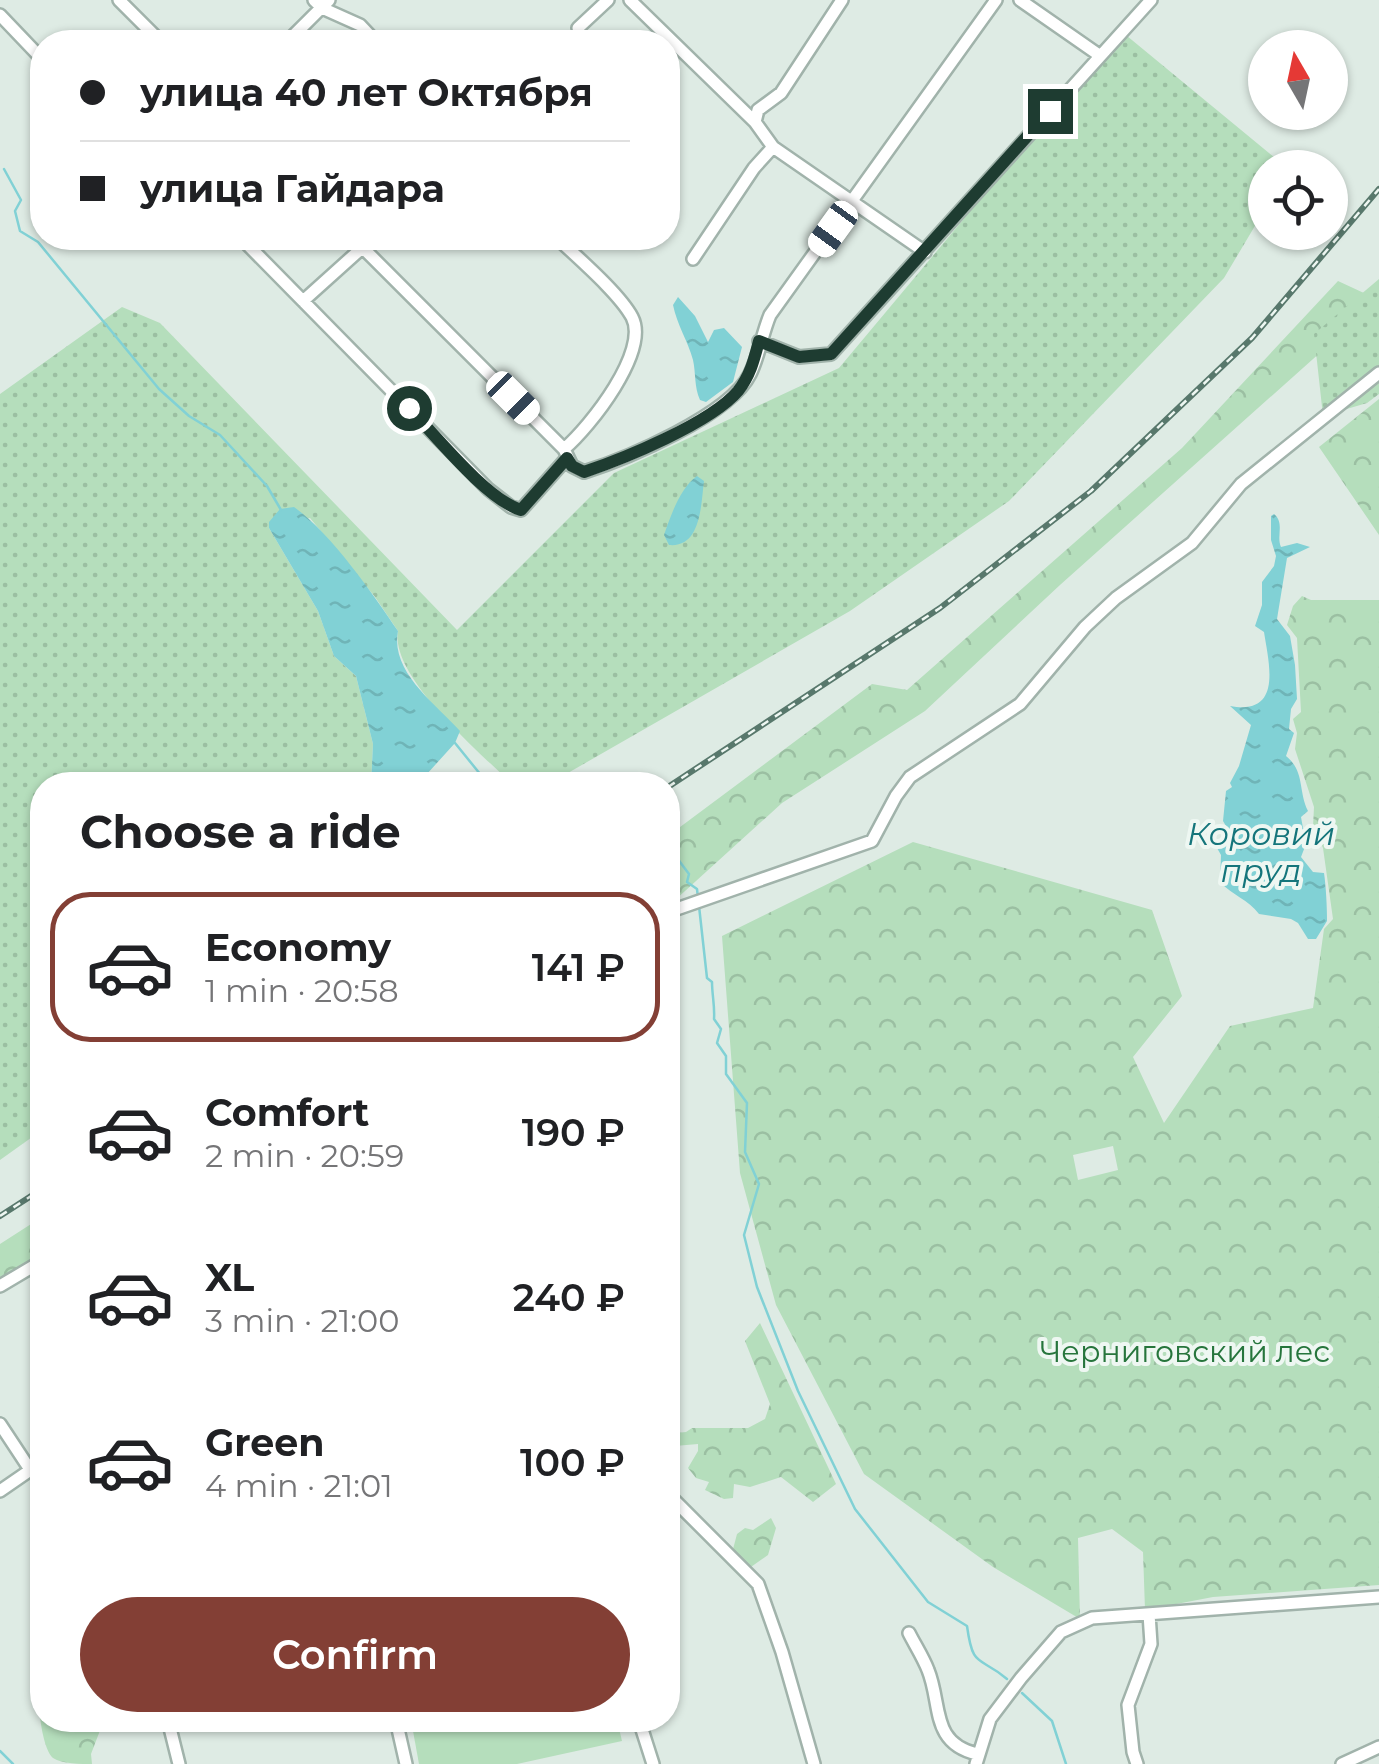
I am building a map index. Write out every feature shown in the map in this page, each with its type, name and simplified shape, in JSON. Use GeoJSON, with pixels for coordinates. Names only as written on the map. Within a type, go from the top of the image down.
{"type":"FeatureCollection","features":[{"type":"Feature","properties":{"kind":"street"},"geometry":{"type":"LineString","coordinates":[[119,0],[149,30]]}},
{"type":"Feature","properties":{"kind":"street"},"geometry":{"type":"LineString","coordinates":[[578,28],[608,0]]}},
{"type":"Feature","properties":{"kind":"street"},"geometry":{"type":"LineString","coordinates":[[630,0],[661,30]]}},
{"type":"Feature","properties":{"kind":"street"},"geometry":{"type":"LineString","coordinates":[[755,122],[758,110],[781,94],[842,0]]}},
{"type":"Feature","properties":{"kind":"street"},"geometry":{"type":"LineString","coordinates":[[365,250],[566,453],[572,466],[584,472],[610,466],[709,414],[735,395],[750,374],[770,315],[996,0]]}},
{"type":"Feature","properties":{"kind":"street"},"geometry":{"type":"LineString","coordinates":[[1020,0],[1099,54]]}},
{"type":"Feature","properties":{"kind":"street"},"geometry":{"type":"LineString","coordinates":[[759,341],[799,357],[831,354],[1151,0]]}},
{"type":"Feature","properties":{"kind":"street"},"geometry":{"type":"LineString","coordinates":[[298,30],[322,2],[365,30]]}},
{"type":"Feature","properties":{"kind":"street"},"geometry":{"type":"LineString","coordinates":[[0,15],[30,46]]}},
{"type":"Feature","properties":{"kind":"street"},"geometry":{"type":"LineString","coordinates":[[680,49],[755,122],[773,147],[925,252]]}},
{"type":"Feature","properties":{"kind":"street"},"geometry":{"type":"LineString","coordinates":[[694,259],[754,168],[773,147]]}},
{"type":"Feature","properties":{"kind":"street"},"geometry":{"type":"LineString","coordinates":[[253,250],[488,490],[521,510],[596,414],[636,342],[632,317],[569,250]]}},
{"type":"Feature","properties":{"kind":"street"},"geometry":{"type":"LineString","coordinates":[[303,301],[361,250]]}},
{"type":"Feature","properties":{"kind":"street"},"geometry":{"type":"LineString","coordinates":[[680,908],[872,841],[910,777],[1020,704],[1085,627],[1192,543],[1240,484],[1379,373]]}},
{"type":"Feature","properties":{"kind":"street"},"geometry":{"type":"LineString","coordinates":[[0,1286],[30,1268]]}},
{"type":"Feature","properties":{"kind":"street"},"geometry":{"type":"LineString","coordinates":[[0,1424],[30,1469]]}},
{"type":"Feature","properties":{"kind":"street"},"geometry":{"type":"LineString","coordinates":[[0,1490],[30,1472]]}},
{"type":"Feature","properties":{"kind":"street"},"geometry":{"type":"LineString","coordinates":[[680,1508],[758,1584],[814,1764]]}},
{"type":"Feature","properties":{"kind":"street"},"geometry":{"type":"LineString","coordinates":[[909,1633],[929,1672],[939,1722],[948,1740],[976,1759],[990,1719],[1061,1632],[1092,1618],[1379,1597]]}},
{"type":"Feature","properties":{"kind":"street"},"geometry":{"type":"LineString","coordinates":[[1138,1764],[1128,1705],[1151,1644],[1149,1614]]}},
{"type":"Feature","properties":{"kind":"street"},"geometry":{"type":"LineString","coordinates":[[171,1732],[179,1764]]}},
{"type":"Feature","properties":{"kind":"street"},"geometry":{"type":"LineString","coordinates":[[399,1732],[406,1764]]}},
{"type":"Feature","properties":{"kind":"street"},"geometry":{"type":"LineString","coordinates":[[643,1732],[653,1764]]}},
{"type":"Feature","properties":{"kind":"street"},"geometry":{"type":"LineString","coordinates":[[1342,1764],[1379,1747]]}},
{"type":"Feature","properties":{"kind":"green space"},"geometry":{"type":"Polygon","coordinates":[[[1121,31],[1265,150],[1248,150],[1248,238],[1224,278],[1009,501],[850,611],[570,772],[499,772],[422,692],[399,650],[398,631],[310,518],[269,528],[318,611],[334,656],[356,676],[373,744],[372,772],[30,772],[30,1139],[0,1160],[0,394],[122,307],[160,323],[457,630],[614,473],[839,368],[1121,31]]]}},
{"type":"Feature","properties":{"kind":"green space"},"geometry":{"type":"Polygon","coordinates":[[[1379,279],[1379,394],[1367,403],[1323,416],[1314,334],[1379,279]]]}},
{"type":"Feature","properties":{"kind":"green space"},"geometry":{"type":"Polygon","coordinates":[[[1338,281],[1379,300],[925,711],[782,803],[680,896],[680,827],[872,684],[907,690],[1182,448],[1338,281]]]}},
{"type":"Feature","properties":{"kind":"green space"},"geometry":{"type":"Polygon","coordinates":[[[1379,399],[1379,535],[1319,447],[1379,399]]]}},
{"type":"Feature","properties":{"kind":"green space","name":"Черниговский лес"},"geometry":{"type":"Polygon","coordinates":[[[1302,596],[1311,600],[1379,600],[1379,1585],[1213,1597],[1145,1610],[1143,1552],[1112,1529],[1078,1538],[1080,1619],[993,1567],[864,1474],[776,1305],[740,1173],[722,936],[913,842],[1152,910],[1182,996],[1133,1057],[1164,1123],[1230,1026],[1313,1008],[1324,929],[1333,919],[1323,848],[1313,827],[1314,807],[1295,749],[1297,733],[1293,719],[1301,712],[1297,638],[1287,625],[1293,606],[1302,596]],[[1113,1146],[1073,1155],[1078,1180],[1118,1170],[1113,1146]]]}},
{"type":"Feature","properties":{"kind":"green space"},"geometry":{"type":"Polygon","coordinates":[[[30,1225],[30,1266],[0,1285],[0,1244],[30,1225]]]}},
{"type":"Feature","properties":{"kind":"green space"},"geometry":{"type":"Polygon","coordinates":[[[760,1323],[836,1484],[813,1502],[781,1477],[750,1487],[734,1484],[733,1498],[724,1499],[705,1490],[709,1482],[696,1478],[688,1468],[698,1444],[680,1446],[680,1433],[692,1428],[748,1428],[765,1419],[770,1404],[745,1341],[760,1323]]]}},
{"type":"Feature","properties":{"kind":"green space"},"geometry":{"type":"Polygon","coordinates":[[[771,1518],[776,1528],[768,1555],[748,1569],[732,1553],[737,1534],[745,1528],[753,1530],[771,1518]]]}},
{"type":"Feature","properties":{"kind":"green space"},"geometry":{"type":"Polygon","coordinates":[[[43,1732],[99,1732],[91,1754],[92,1764],[53,1758],[43,1732]]]}},
{"type":"Feature","properties":{"kind":"green space"},"geometry":{"type":"Polygon","coordinates":[[[413,1732],[620,1732],[622,1741],[517,1764],[419,1764],[413,1732]]]}},
{"type":"Feature","properties":{"kind":"water"},"geometry":{"type":"Polygon","coordinates":[[[678,297],[695,316],[708,342],[714,330],[724,328],[742,347],[733,382],[706,402],[698,395],[693,360],[673,305],[678,297]]]}},
{"type":"Feature","properties":{"kind":"water"},"geometry":{"type":"Polygon","coordinates":[[[697,476],[704,481],[697,523],[688,540],[669,545],[664,535],[673,511],[697,476]]]}},
{"type":"Feature","properties":{"kind":"water"},"geometry":{"type":"Polygon","coordinates":[[[294,507],[336,547],[398,631],[397,646],[408,674],[460,731],[455,743],[429,772],[372,772],[373,744],[356,676],[334,656],[318,611],[269,528],[269,522],[280,509],[294,507]]]}},
{"type":"Feature","properties":{"kind":"water","name":"Коровий пруд"},"geometry":{"type":"Polygon","coordinates":[[[1274,514],[1279,521],[1281,547],[1297,543],[1310,547],[1287,558],[1277,619],[1290,636],[1295,665],[1297,699],[1291,709],[1289,729],[1294,733],[1286,756],[1299,775],[1308,811],[1301,817],[1303,828],[1315,837],[1306,844],[1301,857],[1313,872],[1324,873],[1325,878],[1327,921],[1316,939],[1308,939],[1291,919],[1259,914],[1220,882],[1221,855],[1217,848],[1226,826],[1226,791],[1232,787],[1230,783],[1251,725],[1230,706],[1258,703],[1269,685],[1264,632],[1255,626],[1262,605],[1262,582],[1276,556],[1271,540],[1274,514]]]}},
{"type":"Feature","properties":{"kind":"waterway"},"geometry":{"type":"LineString","coordinates":[[4,169],[21,200],[15,211],[20,231],[30,237]]}},
{"type":"Feature","properties":{"kind":"waterway"},"geometry":{"type":"LineString","coordinates":[[45,250],[159,389],[189,416],[220,435],[267,486],[281,510]]}},
{"type":"Feature","properties":{"kind":"waterway"},"geometry":{"type":"LineString","coordinates":[[455,743],[478,772]]}},
{"type":"Feature","properties":{"kind":"waterway"},"geometry":{"type":"LineString","coordinates":[[680,862],[689,874],[687,882],[697,889],[698,898]]}},
{"type":"Feature","properties":{"kind":"waterway"},"geometry":{"type":"LineString","coordinates":[[699,906],[714,1019],[721,1029],[717,1043],[726,1056],[726,1074],[747,1103],[745,1152],[759,1184],[744,1235],[757,1287],[798,1391],[855,1509],[928,1602],[967,1626],[975,1656],[1007,1679]]}},
{"type":"Feature","properties":{"kind":"waterway"},"geometry":{"type":"LineString","coordinates":[[1022,1693],[1052,1721],[1066,1764]]}},
{"type":"Feature","properties":{"kind":"waterway"},"geometry":{"type":"LineString","coordinates":[[0,1751],[13,1764]]}},
{"type":"Feature","properties":{"kind":"railway"},"geometry":{"type":"LineString","coordinates":[[680,779],[940,608],[1091,491],[1252,338],[1379,189]]}},
{"type":"Feature","properties":{"kind":"railway"},"geometry":{"type":"LineString","coordinates":[[0,1216],[30,1197]]}},
{"type":"Feature","properties":{"kind":"route"},"geometry":{"type":"LineString","coordinates":[[409,408],[488,490],[521,510],[567,458],[584,472],[610,466],[709,414],[735,395],[750,374],[759,341],[799,357],[831,354],[1050,111]]}}]}
